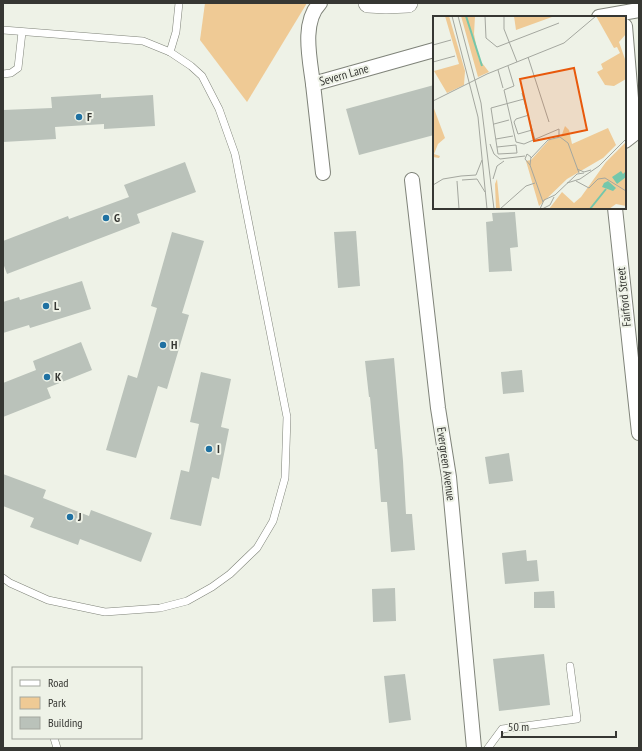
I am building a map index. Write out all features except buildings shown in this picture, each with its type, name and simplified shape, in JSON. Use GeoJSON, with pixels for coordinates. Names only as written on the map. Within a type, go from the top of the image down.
{"type":"FeatureCollection","features":[{"type":"Feature","properties":{"kind":"street","name":"Severn Lane"},"geometry":{"type":"LineString","coordinates":[[320,3],[310,18],[308,41],[313,84],[433,50]]}},
{"type":"Feature","properties":{"kind":"street"},"geometry":{"type":"LineString","coordinates":[[368,3],[408,3]]}},
{"type":"Feature","properties":{"kind":"street"},"geometry":{"type":"LineString","coordinates":[[626,17],[639,10]]}},
{"type":"Feature","properties":{"kind":"street"},"geometry":{"type":"LineString","coordinates":[[626,44],[633,136]]}},
{"type":"Feature","properties":{"kind":"street"},"geometry":{"type":"LineString","coordinates":[[313,84],[324,173]]}},
{"type":"Feature","properties":{"kind":"street","name":"Evergreen Avenue"},"geometry":{"type":"LineString","coordinates":[[412,180],[438,408],[449,477],[474,748]]}},
{"type":"Feature","properties":{"kind":"street","name":"Fairford Street"},"geometry":{"type":"LineString","coordinates":[[615,209],[633,320],[639,433]]}},
{"type":"Feature","properties":{"kind":"lane"},"geometry":{"type":"LineString","coordinates":[[170,52],[176,32],[179,3]]}},
{"type":"Feature","properties":{"kind":"lane"},"geometry":{"type":"LineString","coordinates":[[3,30],[143,41],[170,52],[191,66],[202,76],[219,110],[235,154],[287,417],[285,478],[273,521],[257,548],[230,574],[212,587],[187,601],[160,608],[105,612],[48,600],[10,583],[3,578]]}},
{"type":"Feature","properties":{"kind":"lane"},"geometry":{"type":"LineString","coordinates":[[3,74],[12,73],[18,68],[22,32]]}},
{"type":"Feature","properties":{"kind":"lane"},"geometry":{"type":"LineString","coordinates":[[488,748],[502,730],[577,719],[570,666]]}},
{"type":"Feature","properties":{"kind":"green space"},"geometry":{"type":"Polygon","coordinates":[[[205,3],[307,3],[247,102],[200,40],[205,3]]]}},
{"type":"Feature","properties":{"kind":"place","name":"F"},"geometry":{"type":"Point","coordinates":[79,117]}},
{"type":"Feature","properties":{"kind":"place","name":"G"},"geometry":{"type":"Point","coordinates":[106,218]}},
{"type":"Feature","properties":{"kind":"place","name":"L"},"geometry":{"type":"Point","coordinates":[46,306]}},
{"type":"Feature","properties":{"kind":"place","name":"H"},"geometry":{"type":"Point","coordinates":[163,345]}},
{"type":"Feature","properties":{"kind":"place","name":"K"},"geometry":{"type":"Point","coordinates":[47,377]}},
{"type":"Feature","properties":{"kind":"place","name":"I"},"geometry":{"type":"Point","coordinates":[209,449]}},
{"type":"Feature","properties":{"kind":"place","name":"J"},"geometry":{"type":"Point","coordinates":[70,517]}}]}
